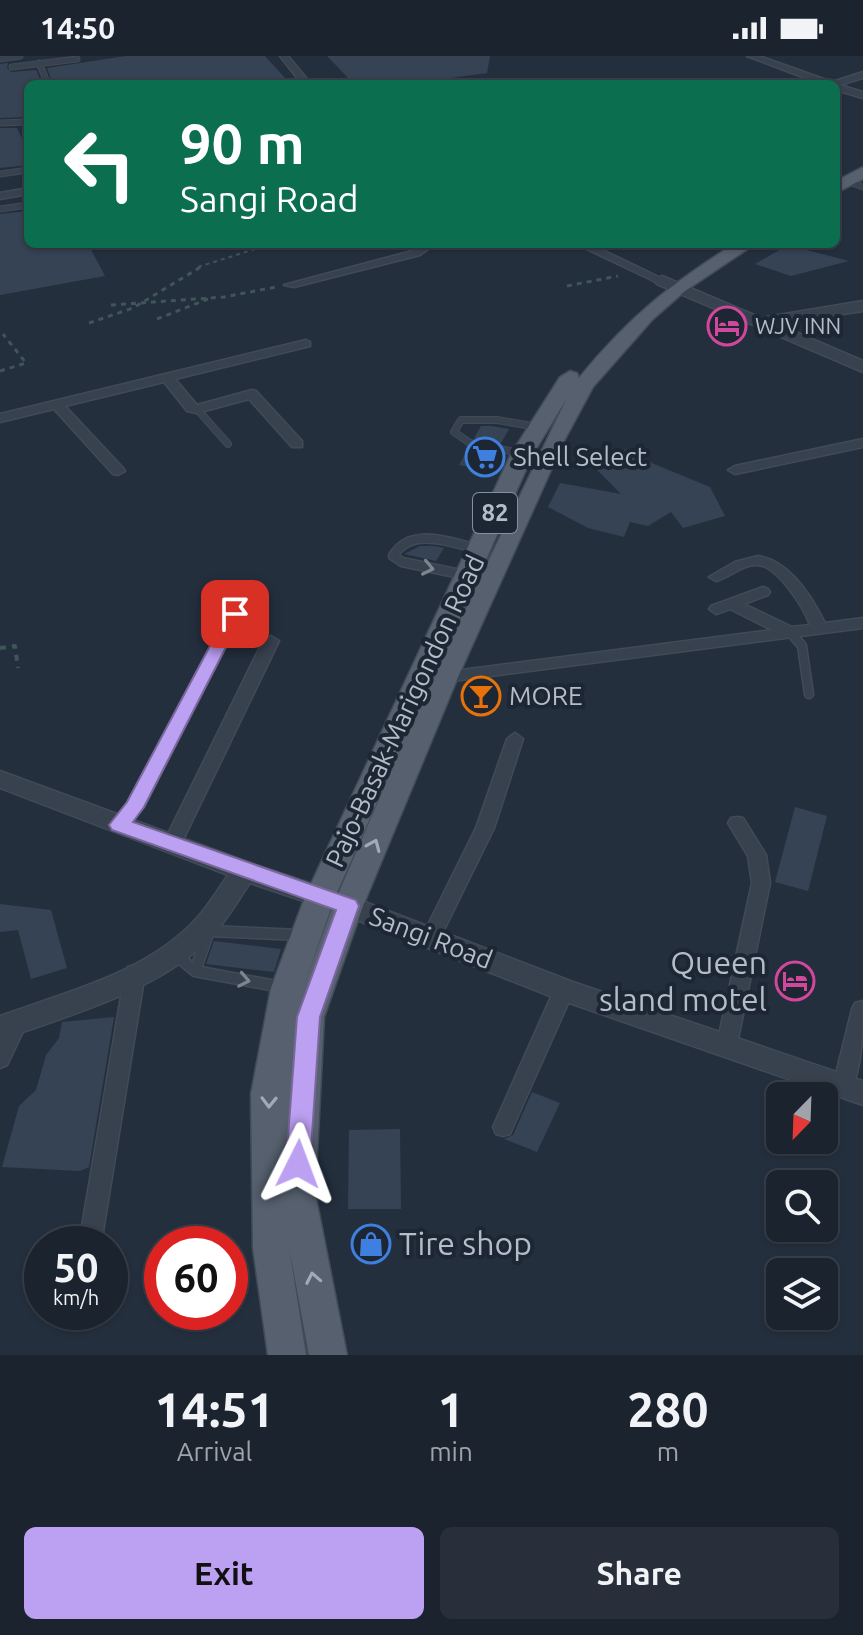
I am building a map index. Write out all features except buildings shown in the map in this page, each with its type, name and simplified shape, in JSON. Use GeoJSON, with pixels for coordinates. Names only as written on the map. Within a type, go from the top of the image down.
{"type":"FeatureCollection","features":[{"type":"Feature","properties":{"kind":"main road"},"geometry":{"type":"LineString","coordinates":[[846,182],[863,158]]}},
{"type":"Feature","properties":{"kind":"main road"},"geometry":{"type":"LineString","coordinates":[[846,182],[863,172]]}},
{"type":"Feature","properties":{"kind":"main road","name":"Pajo-Basak-Marigondon Road"},"geometry":{"type":"LineString","coordinates":[[328,1355],[297,1193],[308,1017],[334,901],[467,576],[522,454],[578,367],[611,329],[716,248]]}},
{"type":"Feature","properties":{"kind":"main road","name":"Pajo-Basak-Marigondon Road"},"geometry":{"type":"LineString","coordinates":[[287,1355],[271,1248],[268,1094],[287,988],[306,936],[334,901],[445,677],[568,412],[612,350],[670,284],[738,248]]}},
{"type":"Feature","properties":{"kind":"street"},"geometry":{"type":"LineString","coordinates":[[284,56],[304,80]]}},
{"type":"Feature","properties":{"kind":"street"},"geometry":{"type":"LineString","coordinates":[[751,56],[819,80]]}},
{"type":"Feature","properties":{"kind":"street"},"geometry":{"type":"LineString","coordinates":[[840,83],[863,75]]}},
{"type":"Feature","properties":{"kind":"street"},"geometry":{"type":"LineString","coordinates":[[840,87],[863,95]]}},
{"type":"Feature","properties":{"kind":"street"},"geometry":{"type":"LineString","coordinates":[[0,196],[24,192]]}},
{"type":"Feature","properties":{"kind":"street"},"geometry":{"type":"LineString","coordinates":[[290,285],[416,253],[423,248]]}},
{"type":"Feature","properties":{"kind":"street"},"geometry":{"type":"LineString","coordinates":[[590,248],[863,367]]}},
{"type":"Feature","properties":{"kind":"street"},"geometry":{"type":"LineString","coordinates":[[763,322],[863,306]]}},
{"type":"Feature","properties":{"kind":"street"},"geometry":{"type":"LineString","coordinates":[[781,330],[863,317]]}},
{"type":"Feature","properties":{"kind":"street"},"geometry":{"type":"LineString","coordinates":[[0,418],[306,344]]}},
{"type":"Feature","properties":{"kind":"street"},"geometry":{"type":"LineString","coordinates":[[167,378],[191,408],[252,394],[297,444]]}},
{"type":"Feature","properties":{"kind":"street"},"geometry":{"type":"LineString","coordinates":[[57,405],[118,471]]}},
{"type":"Feature","properties":{"kind":"street"},"geometry":{"type":"LineString","coordinates":[[735,470],[863,443]]}},
{"type":"Feature","properties":{"kind":"street"},"geometry":{"type":"LineString","coordinates":[[716,577],[752,560],[771,564],[812,609],[819,629]]}},
{"type":"Feature","properties":{"kind":"street"},"geometry":{"type":"LineString","coordinates":[[763,592],[724,607],[791,633]]}},
{"type":"Feature","properties":{"kind":"street"},"geometry":{"type":"LineString","coordinates":[[119,825],[135,807],[235,614]]}},
{"type":"Feature","properties":{"kind":"street"},"geometry":{"type":"LineString","coordinates":[[445,677],[863,623]]}},
{"type":"Feature","properties":{"kind":"street"},"geometry":{"type":"LineString","coordinates":[[172,844],[271,641]]}},
{"type":"Feature","properties":{"kind":"street"},"geometry":{"type":"LineString","coordinates":[[430,939],[485,828],[515,739]]}},
{"type":"Feature","properties":{"kind":"street","name":"Sangi Road"},"geometry":{"type":"LineString","coordinates":[[0,779],[244,871],[334,901],[564,990],[853,1090]]}},
{"type":"Feature","properties":{"kind":"street"},"geometry":{"type":"LineString","coordinates":[[727,1044],[761,883],[757,855],[737,823]]}},
{"type":"Feature","properties":{"kind":"street"},"geometry":{"type":"LineString","coordinates":[[0,1059],[9,1024],[135,973],[174,953],[205,931],[244,871]]}},
{"type":"Feature","properties":{"kind":"street"},"geometry":{"type":"LineString","coordinates":[[93,1226],[135,973]]}},
{"type":"Feature","properties":{"kind":"street"},"geometry":{"type":"LineString","coordinates":[[503,1127],[564,990]]}},
{"type":"Feature","properties":{"kind":"street"},"geometry":{"type":"LineString","coordinates":[[853,1090],[862,1009]]}},
{"type":"Feature","properties":{"kind":"lane"},"geometry":{"type":"LineString","coordinates":[[0,59],[20,56]]}},
{"type":"Feature","properties":{"kind":"lane"},"geometry":{"type":"LineString","coordinates":[[12,67],[57,58],[77,59]]}},
{"type":"Feature","properties":{"kind":"lane"},"geometry":{"type":"LineString","coordinates":[[39,63],[46,80]]}},
{"type":"Feature","properties":{"kind":"lane"},"geometry":{"type":"LineString","coordinates":[[0,123],[24,122]]}},
{"type":"Feature","properties":{"kind":"lane"},"geometry":{"type":"LineString","coordinates":[[0,174],[24,171]]}},
{"type":"Feature","properties":{"kind":"lane"},"geometry":{"type":"LineString","coordinates":[[0,209],[24,206]]}},
{"type":"Feature","properties":{"kind":"lane"},"geometry":{"type":"LineString","coordinates":[[197,409],[228,444]]}},
{"type":"Feature","properties":{"kind":"lane"},"geometry":{"type":"LineString","coordinates":[[522,454],[470,443],[454,432],[461,420],[497,420],[539,427]]}},
{"type":"Feature","properties":{"kind":"lane"},"geometry":{"type":"LineString","coordinates":[[467,576],[402,562],[393,556],[394,551],[401,541],[415,538],[479,549]]}},
{"type":"Feature","properties":{"kind":"lane"},"geometry":{"type":"LineString","coordinates":[[791,633],[802,646],[809,694]]}},
{"type":"Feature","properties":{"kind":"lane"},"geometry":{"type":"LineString","coordinates":[[195,971],[205,931],[306,936]]}},
{"type":"Feature","properties":{"kind":"lane"},"geometry":{"type":"LineString","coordinates":[[174,953],[195,971],[287,988]]}},
{"type":"Feature","properties":{"kind":"path"},"geometry":{"type":"LineString","coordinates":[[89,323],[133,308],[198,267],[258,248]]}},
{"type":"Feature","properties":{"kind":"path"},"geometry":{"type":"LineString","coordinates":[[567,286],[640,271]]}},
{"type":"Feature","properties":{"kind":"path"},"geometry":{"type":"LineString","coordinates":[[111,305],[214,298],[290,285]]}},
{"type":"Feature","properties":{"kind":"path"},"geometry":{"type":"LineString","coordinates":[[157,319],[214,298]]}},
{"type":"Feature","properties":{"kind":"path"},"geometry":{"type":"LineString","coordinates":[[0,371],[26,364],[3,334]]}},
{"type":"Feature","properties":{"kind":"path"},"geometry":{"type":"LineString","coordinates":[[0,648],[15,646],[18,668]]}},
{"type":"Feature","properties":{"kind":"place","name":"WJV INN"},"geometry":{"type":"Point","coordinates":[727,326]}},
{"type":"Feature","properties":{"kind":"place","name":"Shell Select"},"geometry":{"type":"Point","coordinates":[485,457]}},
{"type":"Feature","properties":{"kind":"place","name":"MORE"},"geometry":{"type":"Point","coordinates":[481,696]}},
{"type":"Feature","properties":{"kind":"place","name":"Queen sland motel"},"geometry":{"type":"Point","coordinates":[795,981]}},
{"type":"Feature","properties":{"kind":"place","name":"Tire shop"},"geometry":{"type":"Point","coordinates":[371,1244]}},
{"type":"Feature","properties":{"kind":"route"},"geometry":{"type":"LineString","coordinates":[[235,614],[135,807],[119,825],[348,906],[308,1017],[298,1164]]}}]}
